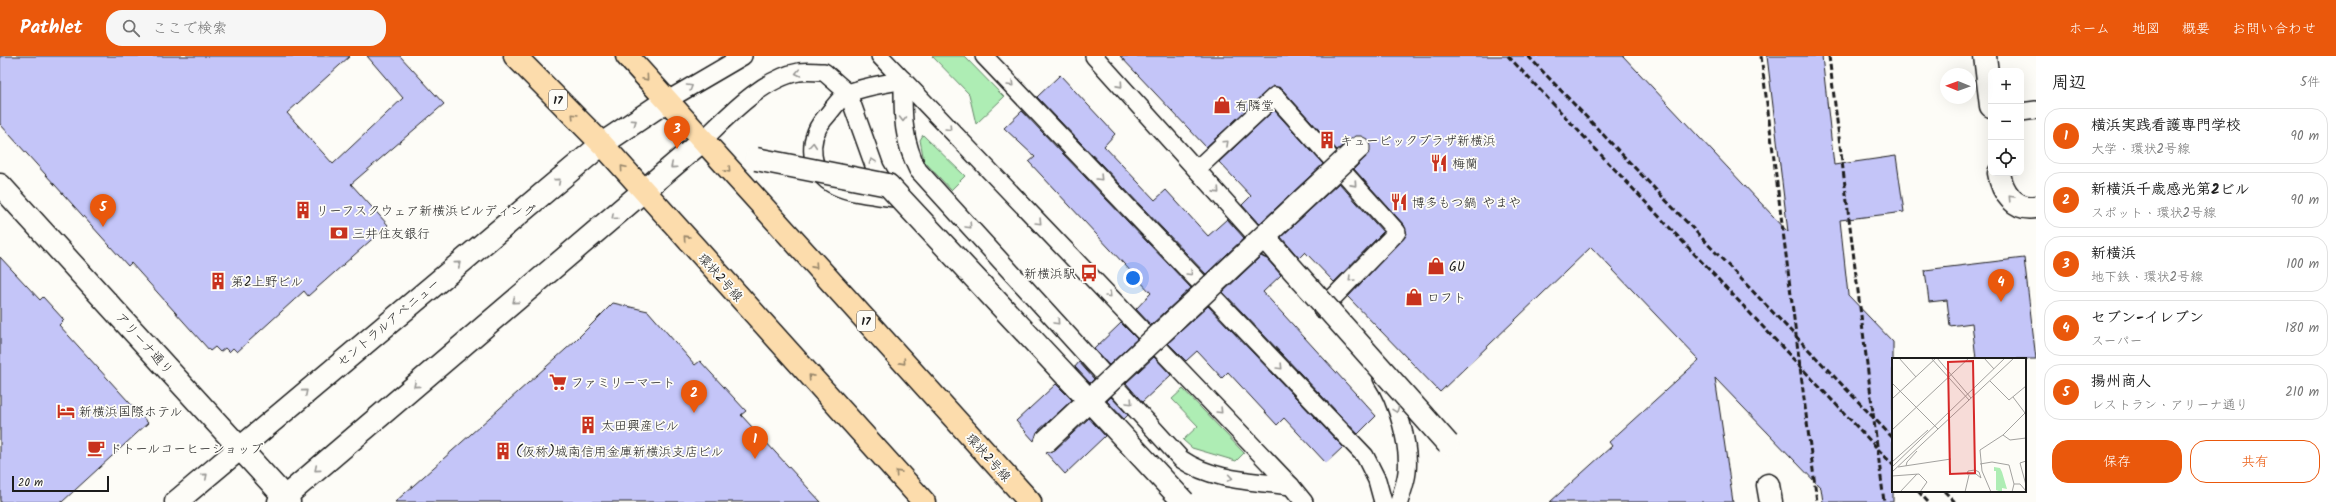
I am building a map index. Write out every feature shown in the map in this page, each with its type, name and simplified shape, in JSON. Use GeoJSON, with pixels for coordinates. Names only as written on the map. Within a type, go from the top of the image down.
{"type":"FeatureCollection","features":[{"type":"Feature","properties":{"kind":"main road","name":"環状2号線"},"geometry":{"type":"LineString","coordinates":[[515,56],[602,144],[924,502]]}},
{"type":"Feature","properties":{"kind":"main road","name":"環状2号線"},"geometry":{"type":"LineString","coordinates":[[627,56],[702,141],[1030,502]]}},
{"type":"Feature","properties":{"kind":"street"},"geometry":{"type":"LineString","coordinates":[[1985,56],[1991,104]]}},
{"type":"Feature","properties":{"kind":"street","name":"セントラルアベニュー"},"geometry":{"type":"LineString","coordinates":[[176,502],[239,447],[602,144],[666,101]]}},
{"type":"Feature","properties":{"kind":"street"},"geometry":{"type":"LineString","coordinates":[[284,500],[702,141]]}},
{"type":"Feature","properties":{"kind":"street"},"geometry":{"type":"LineString","coordinates":[[1046,440],[1358,148]]}},
{"type":"Feature","properties":{"kind":"street"},"geometry":{"type":"LineString","coordinates":[[756,159],[888,185],[1184,502]]}},
{"type":"Feature","properties":{"kind":"street"},"geometry":{"type":"LineString","coordinates":[[1999,176],[2001,186],[2013,202],[2027,209],[2036,207]]}},
{"type":"Feature","properties":{"kind":"street","name":"アリーナ通り"},"geometry":{"type":"LineString","coordinates":[[0,185],[239,447],[284,500]]}},
{"type":"Feature","properties":{"kind":"street"},"geometry":{"type":"LineString","coordinates":[[1264,237],[1448,444]]}},
{"type":"Feature","properties":{"kind":"lane"},"geometry":{"type":"LineString","coordinates":[[714,72],[732,56]]}},
{"type":"Feature","properties":{"kind":"lane"},"geometry":{"type":"LineString","coordinates":[[666,101],[742,56]]}},
{"type":"Feature","properties":{"kind":"lane"},"geometry":{"type":"LineString","coordinates":[[880,56],[1291,486],[1304,502]]}},
{"type":"Feature","properties":{"kind":"lane"},"geometry":{"type":"LineString","coordinates":[[984,56],[1365,456],[1377,480],[1383,502]]}},
{"type":"Feature","properties":{"kind":"lane"},"geometry":{"type":"LineString","coordinates":[[1094,56],[1372,364],[1388,387],[1400,419],[1407,454],[1407,472],[1400,502]]}},
{"type":"Feature","properties":{"kind":"lane"},"geometry":{"type":"LineString","coordinates":[[702,141],[744,102],[770,84],[798,72],[824,72],[848,93],[875,168],[893,198],[1178,502]]}},
{"type":"Feature","properties":{"kind":"lane"},"geometry":{"type":"LineString","coordinates":[[893,198],[835,186],[820,172],[813,160],[814,134],[821,123],[848,93],[903,80]]}},
{"type":"Feature","properties":{"kind":"lane"},"geometry":{"type":"LineString","coordinates":[[903,80],[903,129],[910,155],[918,170],[1181,459],[1196,469],[1216,475],[1291,486]]}},
{"type":"Feature","properties":{"kind":"lane"},"geometry":{"type":"LineString","coordinates":[[1197,169],[1275,96],[1392,226],[1397,232],[1322,309]]}},
{"type":"Feature","properties":{"kind":"lane"},"geometry":{"type":"LineString","coordinates":[[2024,112],[2036,110]]}},
{"type":"Feature","properties":{"kind":"green space"},"geometry":{"type":"Polygon","coordinates":[[[932,56],[964,56],[1004,97],[976,124],[969,94],[932,56]]]}},
{"type":"Feature","properties":{"kind":"green space"},"geometry":{"type":"Polygon","coordinates":[[[923,135],[965,176],[951,190],[924,161],[920,140],[923,135]]]}},
{"type":"Feature","properties":{"kind":"green space"},"geometry":{"type":"Polygon","coordinates":[[[1183,389],[1244,453],[1236,461],[1192,448],[1183,440],[1198,426],[1172,399],[1183,389]]]}},
{"type":"Feature","properties":{"kind":"building"},"geometry":{"type":"Polygon","coordinates":[[[0,56],[350,56],[287,113],[333,164],[403,98],[367,56],[400,56],[444,104],[351,184],[388,225],[308,296],[304,291],[237,352],[233,348],[229,352],[225,348],[220,352],[215,347],[210,351],[131,263],[128,266],[0,124],[0,56]]]}},
{"type":"Feature","properties":{"kind":"building"},"geometry":{"type":"Polygon","coordinates":[[[1120,56],[1623,56],[1788,232],[1767,56],[1822,56],[1834,165],[1896,156],[1904,212],[1840,220],[1848,295],[1893,342],[1893,502],[1823,502],[1821,488],[1715,378],[1733,502],[1550,502],[1612,446],[1609,442],[1699,360],[1591,247],[1440,392],[1348,297],[1407,234],[1404,225],[1354,169],[1370,152],[1370,146],[1367,139],[1361,136],[1355,136],[1337,150],[1282,89],[1273,86],[1206,147],[1120,56]]]}},
{"type":"Feature","properties":{"kind":"building"},"geometry":{"type":"Polygon","coordinates":[[[1060,75],[1115,134],[1104,146],[1155,200],[1166,190],[1208,236],[1227,219],[1244,238],[1206,274],[1037,97],[1060,75]]]}},
{"type":"Feature","properties":{"kind":"building"},"geometry":{"type":"Polygon","coordinates":[[[1274,110],[1323,164],[1259,224],[1242,205],[1251,196],[1219,162],[1274,110]]]}},
{"type":"Feature","properties":{"kind":"building"},"geometry":{"type":"Polygon","coordinates":[[[1022,111],[1191,288],[1151,325],[1136,309],[1151,293],[1029,162],[1035,157],[1004,128],[1022,111]]]}},
{"type":"Feature","properties":{"kind":"building"},"geometry":{"type":"Polygon","coordinates":[[[1339,183],[1383,232],[1334,282],[1305,252],[1299,258],[1281,237],[1339,183]]]}},
{"type":"Feature","properties":{"kind":"building"},"geometry":{"type":"Polygon","coordinates":[[[1261,256],[1267,259],[1281,275],[1263,292],[1376,416],[1358,434],[1223,292],[1261,256]]]}},
{"type":"Feature","properties":{"kind":"building"},"geometry":{"type":"Polygon","coordinates":[[[0,257],[40,300],[43,297],[64,320],[59,325],[148,423],[62,502],[0,502],[0,257]]]}},
{"type":"Feature","properties":{"kind":"building"},"geometry":{"type":"Polygon","coordinates":[[[2024,258],[2036,359],[1976,358],[1972,323],[1950,326],[1947,300],[1929,302],[1925,270],[2024,258]]]}},
{"type":"Feature","properties":{"kind":"building"},"geometry":{"type":"Polygon","coordinates":[[[613,303],[648,311],[695,365],[700,361],[746,411],[741,415],[821,502],[395,502],[575,341],[613,303]]]}},
{"type":"Feature","properties":{"kind":"building"},"geometry":{"type":"Polygon","coordinates":[[[1208,306],[1343,447],[1326,463],[1284,418],[1277,425],[1228,372],[1222,378],[1197,351],[1186,361],[1168,343],[1208,306]]]}},
{"type":"Feature","properties":{"kind":"building"},"geometry":{"type":"Polygon","coordinates":[[[1121,323],[1137,339],[1109,365],[1094,349],[1121,323]]]}},
{"type":"Feature","properties":{"kind":"building"},"geometry":{"type":"Polygon","coordinates":[[[1154,357],[1171,375],[1142,402],[1126,383],[1154,357]]]}},
{"type":"Feature","properties":{"kind":"building"},"geometry":{"type":"Polygon","coordinates":[[[1079,362],[1094,379],[1090,383],[1075,367],[1079,362]]]}},
{"type":"Feature","properties":{"kind":"building"},"geometry":{"type":"Polygon","coordinates":[[[1056,384],[1072,400],[1037,432],[1034,441],[1016,421],[1056,384]]]}},
{"type":"Feature","properties":{"kind":"building"},"geometry":{"type":"Polygon","coordinates":[[[1111,397],[1128,415],[1124,419],[1107,401],[1111,397]]]}},
{"type":"Feature","properties":{"kind":"building"},"geometry":{"type":"Polygon","coordinates":[[[1089,418],[1105,436],[1065,474],[1046,453],[1055,450],[1089,418]]]}},
{"type":"Feature","properties":{"kind":"railway"},"geometry":{"type":"LineString","coordinates":[[1508,56],[1892,464]]}},
{"type":"Feature","properties":{"kind":"railway"},"geometry":{"type":"LineString","coordinates":[[1528,56],[1892,437]]}},
{"type":"Feature","properties":{"kind":"railway"},"geometry":{"type":"LineString","coordinates":[[1761,56],[1817,502]]}},
{"type":"Feature","properties":{"kind":"railway"},"geometry":{"type":"LineString","coordinates":[[1829,56],[1884,502]]}},
{"type":"Feature","properties":{"kind":"railway"},"geometry":{"type":"LineString","coordinates":[[1919,492],[1928,502]]}},
{"type":"Feature","properties":{"kind":"railway"},"geometry":{"type":"LineString","coordinates":[[1945,492],[1955,502]]}},
{"type":"Feature","properties":{"kind":"place","name":"有隣堂"},"geometry":{"type":"Point","coordinates":[1222,105]}},
{"type":"Feature","properties":{"kind":"place","name":"キュービックプラザ新横浜"},"geometry":{"type":"Point","coordinates":[1327,140]}},
{"type":"Feature","properties":{"kind":"place","name":"新横浜"},"geometry":{"type":"Point","coordinates":[677,149]}},
{"type":"Feature","properties":{"kind":"place","name":"梅蘭"},"geometry":{"type":"Point","coordinates":[1439,163]}},
{"type":"Feature","properties":{"kind":"place","name":"博多もつ鍋 やまや"},"geometry":{"type":"Point","coordinates":[1399,202]}},
{"type":"Feature","properties":{"kind":"place","name":"リーフスクウェア新横浜ビルディング"},"geometry":{"type":"Point","coordinates":[303,210]}},
{"type":"Feature","properties":{"kind":"place","name":"揚州商人"},"geometry":{"type":"Point","coordinates":[103,227]}},
{"type":"Feature","properties":{"kind":"place","name":"三井住友銀行"},"geometry":{"type":"Point","coordinates":[339,233]}},
{"type":"Feature","properties":{"kind":"place","name":"GU"},"geometry":{"type":"Point","coordinates":[1436,266]}},
{"type":"Feature","properties":{"kind":"place","name":"新横浜駅"},"geometry":{"type":"Point","coordinates":[1089,273]}},
{"type":"Feature","properties":{"kind":"place","name":"第2上野ビル"},"geometry":{"type":"Point","coordinates":[218,281]}},
{"type":"Feature","properties":{"kind":"place","name":"ロフト"},"geometry":{"type":"Point","coordinates":[1414,297]}},
{"type":"Feature","properties":{"kind":"place","name":"セブン-イレブン"},"geometry":{"type":"Point","coordinates":[2001,302]}},
{"type":"Feature","properties":{"kind":"place","name":"ファミリーマート"},"geometry":{"type":"Point","coordinates":[558,382]}},
{"type":"Feature","properties":{"kind":"place","name":"新横浜国際ホテル"},"geometry":{"type":"Point","coordinates":[66,411]}},
{"type":"Feature","properties":{"kind":"place","name":"新横浜千歳感光第2ビル"},"geometry":{"type":"Point","coordinates":[694,413]}},
{"type":"Feature","properties":{"kind":"place","name":"太田興産ビル"},"geometry":{"type":"Point","coordinates":[588,425]}},
{"type":"Feature","properties":{"kind":"place","name":"ドトールコーヒーショップ"},"geometry":{"type":"Point","coordinates":[96,448]}},
{"type":"Feature","properties":{"kind":"place","name":"(仮称)城南信用金庫新横浜支店ビル"},"geometry":{"type":"Point","coordinates":[503,451]}},
{"type":"Feature","properties":{"kind":"place","name":"横浜実践看護専門学校"},"geometry":{"type":"Point","coordinates":[755,459]}}]}
